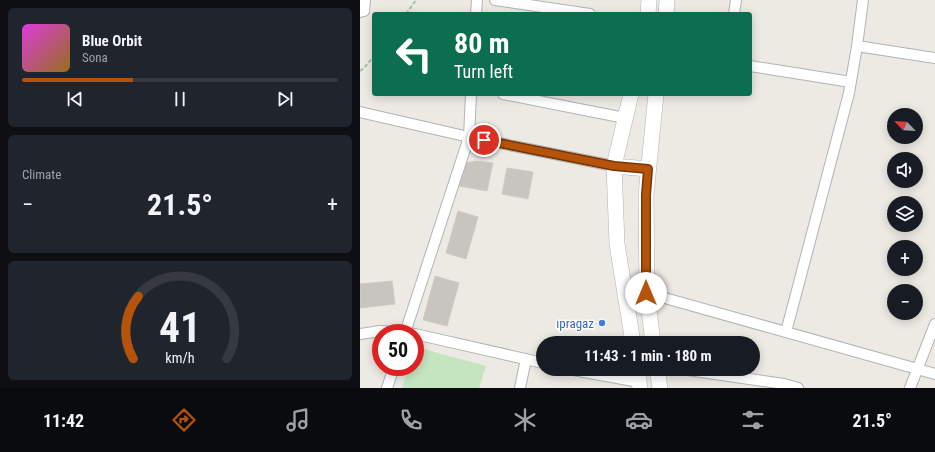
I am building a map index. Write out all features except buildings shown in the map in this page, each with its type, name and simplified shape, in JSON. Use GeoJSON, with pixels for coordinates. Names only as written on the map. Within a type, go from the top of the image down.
{"type":"FeatureCollection","features":[{"type":"Feature","properties":{"kind":"main road"},"geometry":{"type":"LineString","coordinates":[[648,12],[649,0]]}},
{"type":"Feature","properties":{"kind":"main road"},"geometry":{"type":"LineString","coordinates":[[666,12],[667,0]]}},
{"type":"Feature","properties":{"kind":"main road"},"geometry":{"type":"LineString","coordinates":[[630,96],[614,166],[617,244],[632,336]]}},
{"type":"Feature","properties":{"kind":"main road"},"geometry":{"type":"LineString","coordinates":[[652,336],[646,293],[646,195],[656,96]]}},
{"type":"Feature","properties":{"kind":"main road"},"geometry":{"type":"LineString","coordinates":[[614,166],[648,169]]}},
{"type":"Feature","properties":{"kind":"main road"},"geometry":{"type":"LineString","coordinates":[[658,376],[660,388]]}},
{"type":"Feature","properties":{"kind":"street"},"geometry":{"type":"LineString","coordinates":[[360,12],[364,11],[366,0]]}},
{"type":"Feature","properties":{"kind":"street"},"geometry":{"type":"LineString","coordinates":[[476,12],[477,0]]}},
{"type":"Feature","properties":{"kind":"street"},"geometry":{"type":"LineString","coordinates":[[495,0],[576,12]]}},
{"type":"Feature","properties":{"kind":"street"},"geometry":{"type":"LineString","coordinates":[[734,12],[736,0]]}},
{"type":"Feature","properties":{"kind":"street"},"geometry":{"type":"LineString","coordinates":[[786,332],[851,82],[863,0]]}},
{"type":"Feature","properties":{"kind":"street"},"geometry":{"type":"LineString","coordinates":[[857,46],[935,58]]}},
{"type":"Feature","properties":{"kind":"street"},"geometry":{"type":"LineString","coordinates":[[752,66],[851,82]]}},
{"type":"Feature","properties":{"kind":"street"},"geometry":{"type":"LineString","coordinates":[[412,324],[470,137],[471,96]]}},
{"type":"Feature","properties":{"kind":"street"},"geometry":{"type":"LineString","coordinates":[[513,96],[625,118]]}},
{"type":"Feature","properties":{"kind":"street"},"geometry":{"type":"LineString","coordinates":[[360,112],[470,137],[614,166]]}},
{"type":"Feature","properties":{"kind":"street"},"geometry":{"type":"LineString","coordinates":[[646,293],[935,374]]}},
{"type":"Feature","properties":{"kind":"street"},"geometry":{"type":"LineString","coordinates":[[910,388],[935,324]]}},
{"type":"Feature","properties":{"kind":"street"},"geometry":{"type":"LineString","coordinates":[[360,334],[372,332]]}},
{"type":"Feature","properties":{"kind":"street"},"geometry":{"type":"LineString","coordinates":[[424,336],[536,361]]}},
{"type":"Feature","properties":{"kind":"street"},"geometry":{"type":"LineString","coordinates":[[520,388],[526,359]]}},
{"type":"Feature","properties":{"kind":"street"},"geometry":{"type":"LineString","coordinates":[[387,388],[391,376]]}},
{"type":"Feature","properties":{"kind":"street"},"geometry":{"type":"LineString","coordinates":[[613,376],[639,380]]}},
{"type":"Feature","properties":{"kind":"street"},"geometry":{"type":"LineString","coordinates":[[729,376],[784,384],[798,388]]}},
{"type":"Feature","properties":{"kind":"path"},"geometry":{"type":"LineString","coordinates":[[407,12],[416,0]]}},
{"type":"Feature","properties":{"kind":"path"},"geometry":{"type":"LineString","coordinates":[[360,71],[372,58]]}},
{"type":"Feature","properties":{"kind":"green space"},"geometry":{"type":"Polygon","coordinates":[[[424,349],[486,366],[479,388],[402,388],[406,376],[424,376],[424,349]]]}},
{"type":"Feature","properties":{"kind":"place","name":"ıpragaz"},"geometry":{"type":"Point","coordinates":[602,323]}},
{"type":"Feature","properties":{"kind":"route"},"geometry":{"type":"LineString","coordinates":[[484,140],[614,166],[648,169],[646,195],[646,293]]}}]}
